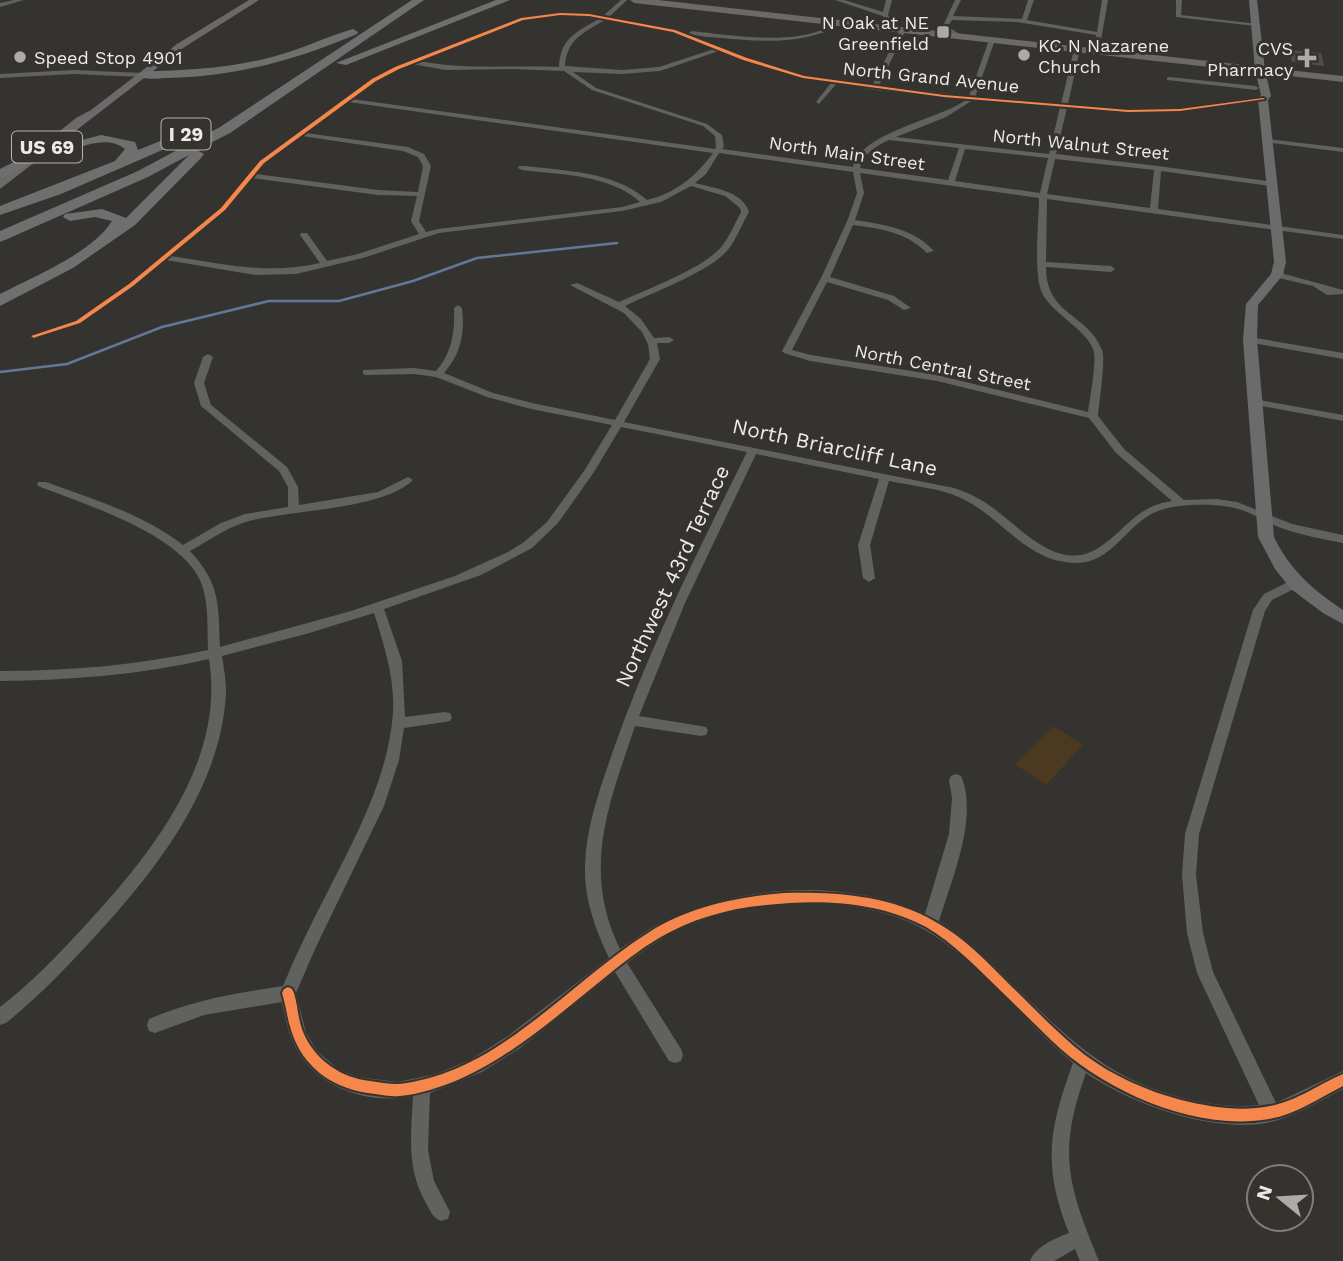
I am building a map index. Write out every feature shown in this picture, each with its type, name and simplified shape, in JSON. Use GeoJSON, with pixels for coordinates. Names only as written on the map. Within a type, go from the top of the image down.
{"type":"FeatureCollection","features":[{"type":"Feature","properties":{"kind":"highway","name":"I 29"},"geometry":{"type":"LineString","coordinates":[[0,211],[118,166],[200,127],[278,82],[359,30],[405,4],[419,0]]}},
{"type":"Feature","properties":{"kind":"highway"},"geometry":{"type":"LineString","coordinates":[[405,4],[398,18],[400,23],[413,26],[450,20],[482,0]]}},
{"type":"Feature","properties":{"kind":"highway"},"geometry":{"type":"LineString","coordinates":[[289,88],[344,62],[505,0]]}},
{"type":"Feature","properties":{"kind":"highway","name":"I 29"},"geometry":{"type":"LineString","coordinates":[[0,238],[143,174],[249,114],[405,4]]}},
{"type":"Feature","properties":{"kind":"highway"},"geometry":{"type":"LineString","coordinates":[[143,75],[209,74],[250,68],[302,54],[359,30]]}},
{"type":"Feature","properties":{"kind":"highway"},"geometry":{"type":"LineString","coordinates":[[0,299],[67,265],[130,222],[194,156],[249,114]]}},
{"type":"Feature","properties":{"kind":"highway"},"geometry":{"type":"LineString","coordinates":[[53,152],[88,141],[116,140],[130,145],[132,150],[118,166]]}},
{"type":"Feature","properties":{"kind":"highway"},"geometry":{"type":"LineString","coordinates":[[0,175],[38,154]]}},
{"type":"Feature","properties":{"kind":"highway"},"geometry":{"type":"LineString","coordinates":[[0,238],[77,214],[105,213],[120,220],[113,231],[83,251],[0,299]]}},
{"type":"Feature","properties":{"kind":"main road","name":"US 69"},"geometry":{"type":"LineString","coordinates":[[0,185],[80,120],[95,112],[159,62],[199,33],[255,0]]}},
{"type":"Feature","properties":{"kind":"main road"},"geometry":{"type":"LineString","coordinates":[[634,0],[1343,79]]}},
{"type":"Feature","properties":{"kind":"main road"},"geometry":{"type":"LineString","coordinates":[[1253,0],[1259,70],[1265,84],[1266,96],[1263,99],[1270,184],[1280,262],[1277,275],[1252,304],[1250,340],[1266,537],[1278,564],[1294,584],[1343,618]]}},
{"type":"Feature","properties":{"kind":"main road"},"geometry":{"type":"LineString","coordinates":[[119,73],[159,62]]}},
{"type":"Feature","properties":{"kind":"main road"},"geometry":{"type":"LineString","coordinates":[[1259,70],[1255,74],[1256,88],[1257,95],[1263,99]]}},
{"type":"Feature","properties":{"kind":"main road","name":"US 69"},"geometry":{"type":"LineString","coordinates":[[0,195],[89,122],[95,112]]}},
{"type":"Feature","properties":{"kind":"street"},"geometry":{"type":"LineString","coordinates":[[0,5],[22,0]]}},
{"type":"Feature","properties":{"kind":"street"},"geometry":{"type":"LineString","coordinates":[[166,258],[255,272],[296,271],[326,265],[423,234],[647,204],[668,197],[691,184],[717,151],[720,139],[715,131],[705,125],[606,94],[565,70],[561,56],[570,40],[610,15],[622,0]]}},
{"type":"Feature","properties":{"kind":"street"},"geometry":{"type":"LineString","coordinates":[[838,0],[885,12],[899,30],[874,88]]}},
{"type":"Feature","properties":{"kind":"street"},"geometry":{"type":"LineString","coordinates":[[885,12],[889,0]]}},
{"type":"Feature","properties":{"kind":"street"},"geometry":{"type":"LineString","coordinates":[[927,33],[944,28],[958,0]]}},
{"type":"Feature","properties":{"kind":"street"},"geometry":{"type":"LineString","coordinates":[[1024,21],[1031,0]]}},
{"type":"Feature","properties":{"kind":"street"},"geometry":{"type":"LineString","coordinates":[[1096,52],[1105,0]]}},
{"type":"Feature","properties":{"kind":"street"},"geometry":{"type":"LineString","coordinates":[[1179,0],[1178,16],[1255,24]]}},
{"type":"Feature","properties":{"kind":"street","name":"North Grand Avenue"},"geometry":{"type":"LineString","coordinates":[[34,336],[57,330],[87,317],[166,258],[231,201],[261,162],[382,75],[522,19],[560,14],[603,17],[691,35],[719,49],[779,71],[834,83],[970,99],[1149,111],[1263,99]]}},
{"type":"Feature","properties":{"kind":"street"},"geometry":{"type":"LineString","coordinates":[[950,18],[1024,21],[1099,34]]}},
{"type":"Feature","properties":{"kind":"street"},"geometry":{"type":"LineString","coordinates":[[691,35],[802,36],[826,32],[839,23]]}},
{"type":"Feature","properties":{"kind":"street"},"geometry":{"type":"LineString","coordinates":[[944,28],[960,36]]}},
{"type":"Feature","properties":{"kind":"street"},"geometry":{"type":"LineString","coordinates":[[787,351],[824,278],[861,194],[854,171],[864,152],[888,138],[958,108],[970,99],[992,40]]}},
{"type":"Feature","properties":{"kind":"street"},"geometry":{"type":"LineString","coordinates":[[413,62],[445,68],[622,72],[656,70],[719,49]]}},
{"type":"Feature","properties":{"kind":"street"},"geometry":{"type":"LineString","coordinates":[[1077,50],[1043,196],[1041,264],[1046,293],[1059,311],[1086,332],[1099,352],[1093,416],[1120,451],[1182,504]]}},
{"type":"Feature","properties":{"kind":"street"},"geometry":{"type":"LineString","coordinates":[[0,76],[73,72],[143,75]]}},
{"type":"Feature","properties":{"kind":"street"},"geometry":{"type":"LineString","coordinates":[[1169,79],[1256,88]]}},
{"type":"Feature","properties":{"kind":"street"},"geometry":{"type":"LineString","coordinates":[[818,102],[834,83]]}},
{"type":"Feature","properties":{"kind":"street","name":"North Main Street"},"geometry":{"type":"LineString","coordinates":[[346,100],[1343,237]]}},
{"type":"Feature","properties":{"kind":"street"},"geometry":{"type":"LineString","coordinates":[[300,134],[405,149],[419,154],[427,164],[415,220],[423,234]]}},
{"type":"Feature","properties":{"kind":"street","name":"North Walnut Street"},"geometry":{"type":"LineString","coordinates":[[888,138],[1158,168],[1270,184]]}},
{"type":"Feature","properties":{"kind":"street"},"geometry":{"type":"LineString","coordinates":[[1267,141],[1343,149]]}},
{"type":"Feature","properties":{"kind":"street"},"geometry":{"type":"LineString","coordinates":[[951,183],[962,148]]}},
{"type":"Feature","properties":{"kind":"street"},"geometry":{"type":"LineString","coordinates":[[522,168],[618,185],[637,194],[647,204]]}},
{"type":"Feature","properties":{"kind":"street"},"geometry":{"type":"LineString","coordinates":[[1154,211],[1158,168]]}},
{"type":"Feature","properties":{"kind":"street"},"geometry":{"type":"LineString","coordinates":[[251,176],[289,178],[372,192],[420,194]]}},
{"type":"Feature","properties":{"kind":"street"},"geometry":{"type":"LineString","coordinates":[[618,306],[703,265],[726,247],[745,210],[738,200],[728,194],[691,184]]}},
{"type":"Feature","properties":{"kind":"street"},"geometry":{"type":"LineString","coordinates":[[850,222],[906,232],[930,251]]}},
{"type":"Feature","properties":{"kind":"street"},"geometry":{"type":"LineString","coordinates":[[304,235],[326,265]]}},
{"type":"Feature","properties":{"kind":"street"},"geometry":{"type":"LineString","coordinates":[[1041,264],[1111,269]]}},
{"type":"Feature","properties":{"kind":"street"},"geometry":{"type":"LineString","coordinates":[[703,265],[715,270]]}},
{"type":"Feature","properties":{"kind":"street"},"geometry":{"type":"LineString","coordinates":[[1277,275],[1317,286]]}},
{"type":"Feature","properties":{"kind":"street"},"geometry":{"type":"LineString","coordinates":[[824,278],[891,298],[907,308]]}},
{"type":"Feature","properties":{"kind":"street"},"geometry":{"type":"LineString","coordinates":[[0,676],[48,677],[118,671],[215,654],[378,607],[484,570],[544,532],[579,486],[655,359],[652,341],[639,321],[618,306],[574,285]]}},
{"type":"Feature","properties":{"kind":"street"},"geometry":{"type":"LineString","coordinates":[[438,374],[455,350],[460,328],[458,308]]}},
{"type":"Feature","properties":{"kind":"street"},"geometry":{"type":"LineString","coordinates":[[652,341],[669,340]]}},
{"type":"Feature","properties":{"kind":"street"},"geometry":{"type":"LineString","coordinates":[[1250,340],[1343,355]]}},
{"type":"Feature","properties":{"kind":"street","name":"North Central Street"},"geometry":{"type":"LineString","coordinates":[[787,351],[810,358],[937,378],[1093,416]]}},
{"type":"Feature","properties":{"kind":"street"},"geometry":{"type":"LineString","coordinates":[[208,357],[199,383],[206,405],[283,469],[293,487],[294,508]]}},
{"type":"Feature","properties":{"kind":"street","name":"North Briarcliff Lane"},"geometry":{"type":"LineString","coordinates":[[366,372],[414,371],[438,374],[510,401],[966,495],[995,513],[1036,548],[1058,557],[1085,559],[1103,553],[1146,512],[1165,505],[1202,502],[1243,507],[1282,525],[1343,539]]}},
{"type":"Feature","properties":{"kind":"street"},"geometry":{"type":"LineString","coordinates":[[1254,402],[1343,418]]}},
{"type":"Feature","properties":{"kind":"street","name":"Northwest 43rd Terrace"},"geometry":{"type":"LineString","coordinates":[[675,1055],[619,960],[599,913],[591,864],[596,825],[630,720],[667,625],[753,450]]}},
{"type":"Feature","properties":{"kind":"street"},"geometry":{"type":"LineString","coordinates":[[869,578],[864,545],[885,477]]}},
{"type":"Feature","properties":{"kind":"street"},"geometry":{"type":"LineString","coordinates":[[182,551],[233,522],[294,508],[382,495],[408,480]]}},
{"type":"Feature","properties":{"kind":"street"},"geometry":{"type":"LineString","coordinates":[[0,1017],[58,965],[100,921],[143,870],[178,817],[202,767],[216,720],[221,678],[215,654],[212,596],[200,568],[182,551],[141,523],[42,484]]}},
{"type":"Feature","properties":{"kind":"street"},"geometry":{"type":"LineString","coordinates":[[1272,1112],[1205,973],[1195,933],[1189,875],[1192,834],[1259,610],[1268,597],[1294,584]]}},
{"type":"Feature","properties":{"kind":"street"},"geometry":{"type":"LineString","coordinates":[[378,607],[398,664],[399,723],[395,751],[381,800],[301,958],[288,993],[300,1040],[322,1068],[338,1079],[366,1088],[387,1090],[422,1087],[461,1075],[493,1057],[653,936],[679,923],[733,905],[761,900],[818,898],[877,905],[914,916],[930,924],[961,945],[1082,1060],[1120,1083],[1179,1106],[1239,1115],[1272,1112],[1343,1080]]}},
{"type":"Feature","properties":{"kind":"street"},"geometry":{"type":"LineString","coordinates":[[399,723],[445,718]]}},
{"type":"Feature","properties":{"kind":"street","name":"Northwest 43rd Terrace"},"geometry":{"type":"LineString","coordinates":[[630,720],[701,731]]}},
{"type":"Feature","properties":{"kind":"street"},"geometry":{"type":"LineString","coordinates":[[930,924],[960,818],[956,780]]}},
{"type":"Feature","properties":{"kind":"street"},"geometry":{"type":"LineString","coordinates":[[155,1025],[182,1012],[214,1003],[288,993]]}},
{"type":"Feature","properties":{"kind":"street"},"geometry":{"type":"LineString","coordinates":[[1082,1060],[1061,1125],[1061,1161],[1066,1197],[1079,1238],[1090,1261]]}},
{"type":"Feature","properties":{"kind":"street"},"geometry":{"type":"LineString","coordinates":[[422,1087],[419,1150],[425,1184],[441,1212]]}},
{"type":"Feature","properties":{"kind":"street"},"geometry":{"type":"LineString","coordinates":[[1039,1261],[1056,1248],[1079,1238]]}},
{"type":"Feature","properties":{"kind":"shaded area"},"geometry":{"type":"Polygon","coordinates":[[[1053,726],[1083,745],[1046,785],[1015,764],[1053,726]]]}},
{"type":"Feature","properties":{"kind":"building","name":"CVS Pharmacy"},"geometry":{"type":"Polygon","coordinates":[[[1289,50],[1321,53],[1324,66],[1292,62],[1289,50]]]}},
{"type":"Feature","properties":{"kind":"waterway"},"geometry":{"type":"LineString","coordinates":[[0,372],[67,364],[162,327],[269,301],[339,301],[413,281],[477,258],[617,243]]}},
{"type":"Feature","properties":{"kind":"cycle path"},"geometry":{"type":"LineString","coordinates":[[34,336],[78,322],[131,285],[223,209],[262,162],[374,80],[397,68],[522,19],[560,14],[589,15],[674,31],[745,59],[803,77],[944,96],[1128,111],[1180,110],[1263,99]]}},
{"type":"Feature","properties":{"kind":"cycle path"},"geometry":{"type":"LineString","coordinates":[[288,993],[298,1035],[318,1064],[349,1083],[398,1091],[437,1083],[476,1066],[514,1042],[620,958],[652,936],[678,923],[706,912],[750,902],[784,898],[827,898],[890,908],[941,931],[976,959],[1082,1060],[1146,1095],[1197,1110],[1246,1115],[1269,1113],[1288,1107],[1343,1080]]}},
{"type":"Feature","properties":{"kind":"place","name":"N Oak at NE Greenfield"},"geometry":{"type":"Point","coordinates":[943,32]}},
{"type":"Feature","properties":{"kind":"place","name":"KC N Nazarene Church"},"geometry":{"type":"Point","coordinates":[1024,55]}},
{"type":"Feature","properties":{"kind":"place","name":"Speed Stop 4901"},"geometry":{"type":"Point","coordinates":[20,57]}},
{"type":"Feature","properties":{"kind":"place","name":"CVS Pharmacy"},"geometry":{"type":"Point","coordinates":[1307,58]}}]}
